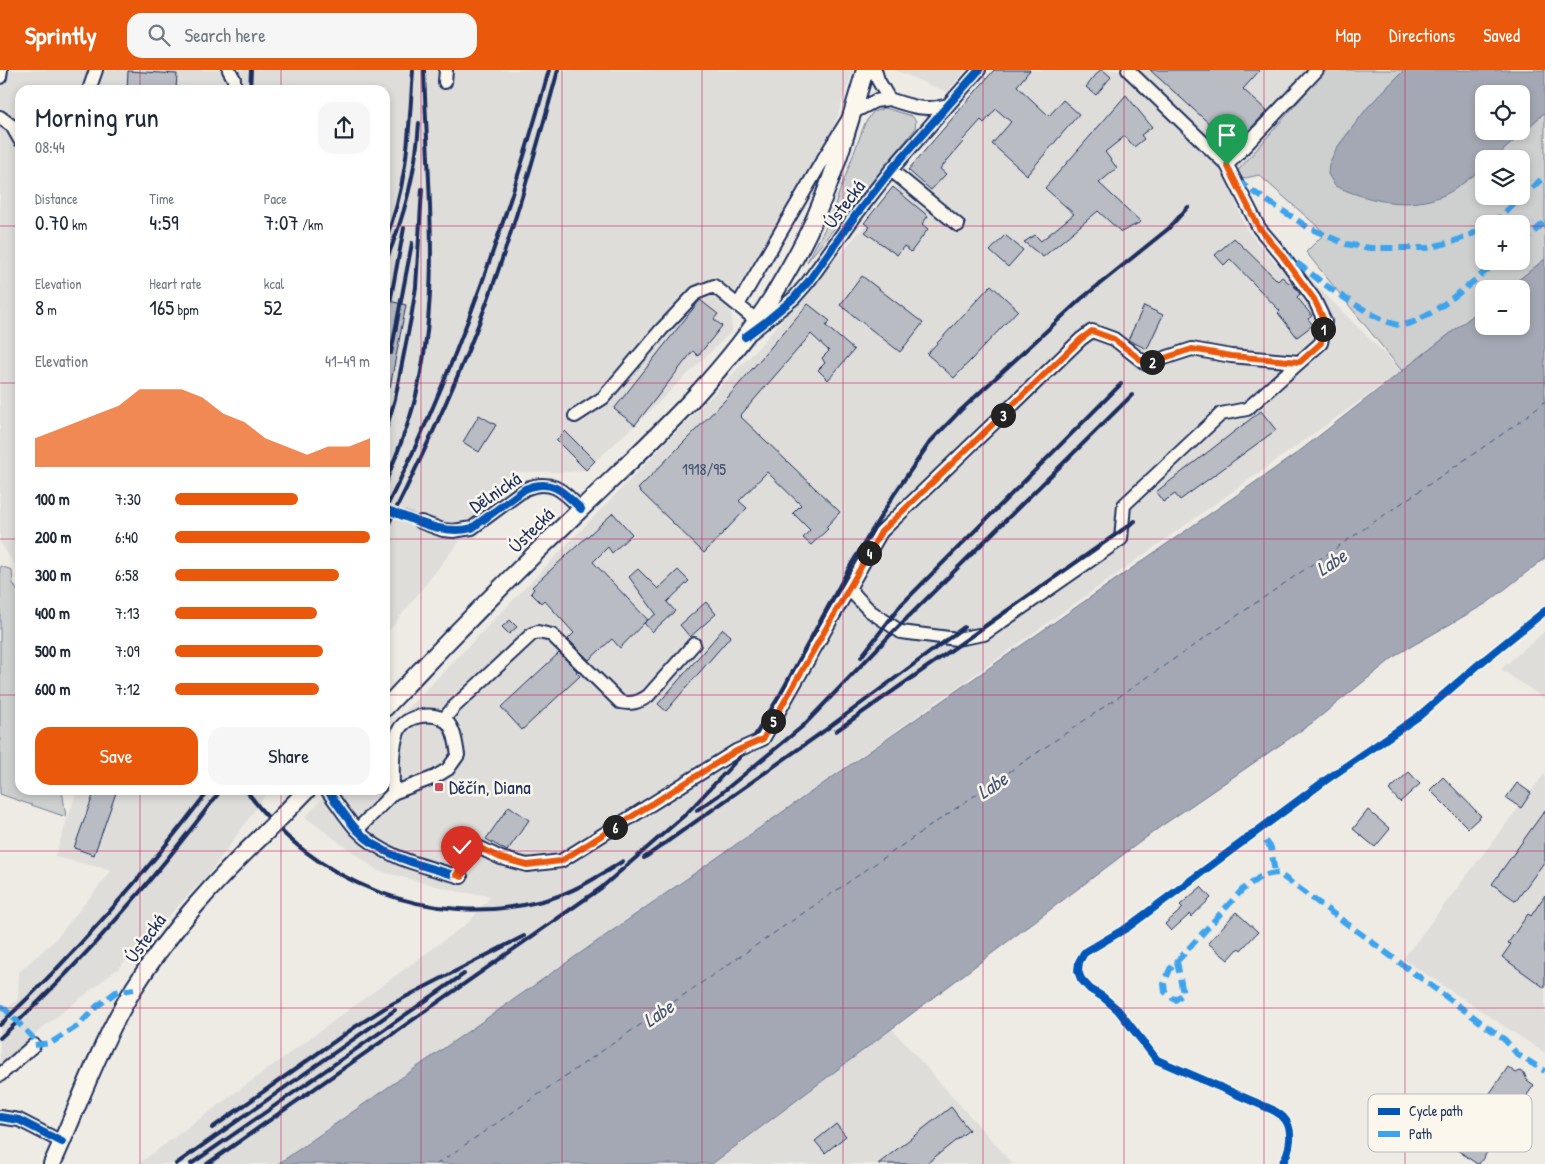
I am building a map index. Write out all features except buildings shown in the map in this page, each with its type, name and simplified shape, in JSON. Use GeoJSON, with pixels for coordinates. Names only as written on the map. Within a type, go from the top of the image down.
{"type":"FeatureCollection","features":[{"type":"Feature","properties":{"kind":"main road","name":"Ústecká"},"geometry":{"type":"LineString","coordinates":[[390,703],[581,509],[682,412],[745,337],[772,298],[810,230],[838,159],[865,70]]}},
{"type":"Feature","properties":{"kind":"main road","name":"Ústecká"},"geometry":{"type":"LineString","coordinates":[[52,1164],[108,1038],[134,988],[200,899],[302,795]]}},
{"type":"Feature","properties":{"kind":"street"},"geometry":{"type":"LineString","coordinates":[[0,77],[1,70]]}},
{"type":"Feature","properties":{"kind":"street"},"geometry":{"type":"LineString","coordinates":[[91,85],[96,70]]}},
{"type":"Feature","properties":{"kind":"street"},"geometry":{"type":"LineString","coordinates":[[229,70],[234,79],[234,85]]}},
{"type":"Feature","properties":{"kind":"street"},"geometry":{"type":"LineString","coordinates":[[876,70],[878,80],[889,99]]}},
{"type":"Feature","properties":{"kind":"street","name":"Ústecká"},"geometry":{"type":"LineString","coordinates":[[745,337],[764,324],[794,298],[891,170],[979,70]]}},
{"type":"Feature","properties":{"kind":"street"},"geometry":{"type":"LineString","coordinates":[[849,589],[870,611],[901,632],[957,639],[984,634],[1121,539],[1124,506],[1131,499],[1221,414],[1247,409],[1321,343],[1325,322],[1314,299],[1259,228],[1227,165],[1128,70]]}},
{"type":"Feature","properties":{"kind":"street"},"geometry":{"type":"LineString","coordinates":[[1227,165],[1317,70]]}},
{"type":"Feature","properties":{"kind":"street"},"geometry":{"type":"LineString","coordinates":[[738,305],[852,113],[876,102],[889,99],[916,108],[935,108],[948,105]]}},
{"type":"Feature","properties":{"kind":"street"},"geometry":{"type":"LineString","coordinates":[[0,116],[12,126],[15,131]]}},
{"type":"Feature","properties":{"kind":"street"},"geometry":{"type":"LineString","coordinates":[[891,170],[958,225]]}},
{"type":"Feature","properties":{"kind":"street"},"geometry":{"type":"LineString","coordinates":[[575,416],[603,398],[661,330],[696,293],[714,286],[756,320]]}},
{"type":"Feature","properties":{"kind":"street"},"geometry":{"type":"LineString","coordinates":[[331,795],[357,830],[376,846],[391,855],[458,876],[476,846],[501,858],[527,865],[561,861],[736,751],[763,739],[881,532],[1081,339],[1092,331],[1114,339],[1146,364],[1192,349],[1231,356],[1300,362]]}},
{"type":"Feature","properties":{"kind":"street","name":"Dělnická"},"geometry":{"type":"LineString","coordinates":[[421,522],[443,530],[472,528],[525,489],[535,485],[552,486],[562,491],[581,509]]}},
{"type":"Feature","properties":{"kind":"street"},"geometry":{"type":"LineString","coordinates":[[443,720],[454,707],[532,634],[538,632],[552,635],[620,702],[630,703],[641,701],[648,696],[694,644]]}},
{"type":"Feature","properties":{"kind":"street"},"geometry":{"type":"LineString","coordinates":[[357,830],[392,793],[435,777],[448,769],[458,755],[455,735],[447,721],[430,715],[415,716],[405,721],[398,731],[395,746],[392,793]]}},
{"type":"Feature","properties":{"kind":"street"},"geometry":{"type":"LineString","coordinates":[[0,1076],[34,1045]]}},
{"type":"Feature","properties":{"kind":"street"},"geometry":{"type":"LineString","coordinates":[[0,1117],[19,1120],[62,1142]]}},
{"type":"Feature","properties":{"kind":"shaded area"},"geometry":{"type":"Polygon","coordinates":[[[10,70],[853,70],[829,141],[728,301],[732,331],[586,470],[572,472],[514,472],[390,630],[390,85],[15,85],[15,565],[0,542],[0,89],[10,70]]]}},
{"type":"Feature","properties":{"kind":"shaded area"},"geometry":{"type":"Polygon","coordinates":[[[894,70],[966,70],[947,92],[894,70]]]}},
{"type":"Feature","properties":{"kind":"shaded area"},"geometry":{"type":"Polygon","coordinates":[[[1001,70],[1326,70],[1228,182],[1246,229],[1291,281],[1303,272],[1402,371],[717,858],[278,1164],[138,1164],[469,922],[491,896],[460,892],[378,871],[305,817],[326,795],[390,795],[390,727],[757,349],[1001,70]]]}},
{"type":"Feature","properties":{"kind":"shaded area"},"geometry":{"type":"Polygon","coordinates":[[[1326,70],[1404,70],[1368,107],[1336,149],[1451,191],[1475,174],[1475,205],[1530,205],[1530,150],[1504,150],[1515,140],[1530,140],[1530,126],[1545,112],[1545,259],[1518,280],[1475,280],[1475,314],[1402,371],[1306,252],[1325,233],[1259,175],[1228,182],[1326,70]]]}},
{"type":"Feature","properties":{"kind":"shaded area"},"geometry":{"type":"Polygon","coordinates":[[[885,108],[912,116],[916,121],[915,129],[807,262],[828,223],[865,123],[873,112],[885,108]]]}},
{"type":"Feature","properties":{"kind":"shaded area"},"geometry":{"type":"Polygon","coordinates":[[[0,566],[12,570],[15,586],[15,795],[63,795],[66,817],[0,794],[0,566]]]}},
{"type":"Feature","properties":{"kind":"shaded area"},"geometry":{"type":"Polygon","coordinates":[[[1545,631],[1545,699],[1501,669],[1545,631]]]}},
{"type":"Feature","properties":{"kind":"shaded area"},"geometry":{"type":"Polygon","coordinates":[[[1545,773],[1545,1053],[1403,959],[1545,773]]]}},
{"type":"Feature","properties":{"kind":"shaded area"},"geometry":{"type":"Polygon","coordinates":[[[75,795],[265,795],[212,870],[119,968],[36,1033],[0,1067],[0,1012],[6,1010],[18,999],[19,972],[55,940],[112,870],[55,857],[75,795]]]}},
{"type":"Feature","properties":{"kind":"shaded area"},"geometry":{"type":"Polygon","coordinates":[[[892,1029],[1013,1164],[712,1164],[892,1029]]]}},
{"type":"Feature","properties":{"kind":"water"},"geometry":{"type":"Polygon","coordinates":[[[1404,70],[1545,70],[1545,112],[1530,126],[1530,85],[1475,85],[1475,140],[1515,140],[1504,150],[1475,150],[1475,174],[1452,191],[1438,197],[1408,203],[1393,202],[1363,196],[1335,186],[1328,174],[1329,164],[1336,149],[1368,107],[1404,70]]]}},
{"type":"Feature","properties":{"kind":"water","name":"Labe"},"geometry":{"type":"Polygon","coordinates":[[[1545,259],[1545,558],[1487,603],[1398,654],[1312,723],[1160,827],[712,1164],[278,1164],[1297,453],[1475,314],[1475,335],[1530,335],[1530,280],[1518,280],[1545,259]]]}},
{"type":"Feature","properties":{"kind":"ferry route"},"geometry":{"type":"LineString","coordinates":[[437,1164],[1517,424],[1545,401]]}},
{"type":"Feature","properties":{"kind":"tunnel"},"geometry":{"type":"LineString","coordinates":[[390,511],[421,522]]}},
{"type":"Feature","properties":{"kind":"railway"},"geometry":{"type":"LineString","coordinates":[[250,85],[251,70]]}},
{"type":"Feature","properties":{"kind":"railway"},"geometry":{"type":"LineString","coordinates":[[390,228],[403,178],[413,70]]}},
{"type":"Feature","properties":{"kind":"railway"},"geometry":{"type":"LineString","coordinates":[[390,471],[412,412],[418,387],[425,348],[429,308],[431,229],[424,70]]}},
{"type":"Feature","properties":{"kind":"railway"},"geometry":{"type":"LineString","coordinates":[[390,500],[435,404],[478,294],[516,183],[549,70]]}},
{"type":"Feature","properties":{"kind":"railway"},"geometry":{"type":"LineString","coordinates":[[390,521],[439,418],[487,302],[525,187],[558,70]]}},
{"type":"Feature","properties":{"kind":"railway"},"geometry":{"type":"LineString","coordinates":[[390,250],[404,211],[412,177],[419,123]]}},
{"type":"Feature","properties":{"kind":"railway"},"geometry":{"type":"LineString","coordinates":[[390,416],[395,399],[416,287],[422,189]]}},
{"type":"Feature","properties":{"kind":"railway"},"geometry":{"type":"LineString","coordinates":[[207,1164],[601,888],[686,814],[738,759],[751,742],[781,693],[852,563],[895,493],[930,442],[961,410],[1081,299],[1168,229],[1188,207]]}},
{"type":"Feature","properties":{"kind":"railway"},"geometry":{"type":"LineString","coordinates":[[390,302],[404,228]]}},
{"type":"Feature","properties":{"kind":"railway"},"geometry":{"type":"LineString","coordinates":[[391,353],[412,243]]}},
{"type":"Feature","properties":{"kind":"railway"},"geometry":{"type":"LineString","coordinates":[[861,657],[901,605],[1121,384]]}},
{"type":"Feature","properties":{"kind":"railway"},"geometry":{"type":"LineString","coordinates":[[697,810],[719,795],[803,726],[896,629],[1132,395]]}},
{"type":"Feature","properties":{"kind":"railway"},"geometry":{"type":"LineString","coordinates":[[836,731],[1135,521]]}},
{"type":"Feature","properties":{"kind":"railway"},"geometry":{"type":"LineString","coordinates":[[644,858],[824,731],[964,627]]}},
{"type":"Feature","properties":{"kind":"railway"},"geometry":{"type":"LineString","coordinates":[[0,1025],[56,970],[109,912],[205,795]]}},
{"type":"Feature","properties":{"kind":"railway"},"geometry":{"type":"LineString","coordinates":[[0,1038],[89,950],[144,888],[217,795]]}},
{"type":"Feature","properties":{"kind":"railway"},"geometry":{"type":"LineString","coordinates":[[250,795],[273,823],[304,851],[339,874],[377,891],[417,903],[458,909],[500,908],[542,901],[574,889],[623,861]]}},
{"type":"Feature","properties":{"kind":"railway"},"geometry":{"type":"LineString","coordinates":[[212,1128],[355,1027],[388,1006],[524,936]]}},
{"type":"Feature","properties":{"kind":"railway"},"geometry":{"type":"LineString","coordinates":[[191,1164],[464,974]]}},
{"type":"Feature","properties":{"kind":"railway"},"geometry":{"type":"LineString","coordinates":[[176,1164],[395,1010]]}},
{"type":"Feature","properties":{"kind":"marked path"},"geometry":{"type":"LineString","coordinates":[[1502,215],[1545,176]]}},
{"type":"Feature","properties":{"kind":"marked path"},"geometry":{"type":"LineString","coordinates":[[1237,181],[1309,228],[1346,244],[1370,248],[1427,248],[1455,241],[1475,233]]}},
{"type":"Feature","properties":{"kind":"marked path"},"geometry":{"type":"LineString","coordinates":[[1530,235],[1545,222]]}},
{"type":"Feature","properties":{"kind":"marked path"},"geometry":{"type":"LineString","coordinates":[[1281,254],[1355,304],[1375,316],[1399,325],[1422,318],[1436,310],[1487,270]]}},
{"type":"Feature","properties":{"kind":"marked path"},"geometry":{"type":"LineString","coordinates":[[1266,841],[1271,848],[1275,873]]}},
{"type":"Feature","properties":{"kind":"marked path"},"geometry":{"type":"LineString","coordinates":[[1177,961],[1183,994],[1175,1000],[1165,992],[1164,984],[1170,969],[1242,890],[1260,877],[1278,873],[1505,1040],[1518,1055],[1545,1071]]}},
{"type":"Feature","properties":{"kind":"marked path"},"geometry":{"type":"LineString","coordinates":[[0,1006],[32,1037],[34,1045],[51,1043],[79,1025],[96,1007],[116,992],[134,989]]}},
{"type":"Feature","properties":{"kind":"cycle path"},"geometry":{"type":"LineString","coordinates":[[745,337],[794,298],[891,170],[979,70]]}},
{"type":"Feature","properties":{"kind":"cycle path"},"geometry":{"type":"LineString","coordinates":[[1227,165],[1259,228],[1281,254]]}},
{"type":"Feature","properties":{"kind":"cycle path"},"geometry":{"type":"LineString","coordinates":[[390,511],[439,528],[461,530],[472,528],[525,489],[543,485],[556,488],[581,509]]}},
{"type":"Feature","properties":{"kind":"cycle path"},"geometry":{"type":"LineString","coordinates":[[1282,1164],[1290,1140],[1289,1128],[1283,1117],[1273,1110],[1157,1060],[1118,1010],[1090,989],[1081,979],[1078,971],[1079,962],[1084,953],[1128,927],[1326,780],[1419,716],[1545,611]]}},
{"type":"Feature","properties":{"kind":"cycle path"},"geometry":{"type":"LineString","coordinates":[[331,795],[357,830],[380,848],[406,860],[461,877]]}},
{"type":"Feature","properties":{"kind":"cycle path"},"geometry":{"type":"LineString","coordinates":[[0,1117],[19,1120],[62,1142]]}},
{"type":"Feature","properties":{"kind":"place","name":"Děčín, Diana"},"geometry":{"type":"Point","coordinates":[439,787]}},
{"type":"Feature","properties":{"kind":"route"},"geometry":{"type":"LineString","coordinates":[[462,877],[456,875],[476,846],[501,858],[527,865],[561,861],[736,751],[763,739],[881,532],[1081,339],[1092,331],[1114,339],[1146,364],[1192,349],[1231,356],[1300,362],[1321,343],[1325,322],[1314,299],[1259,228],[1227,165]]}}]}
